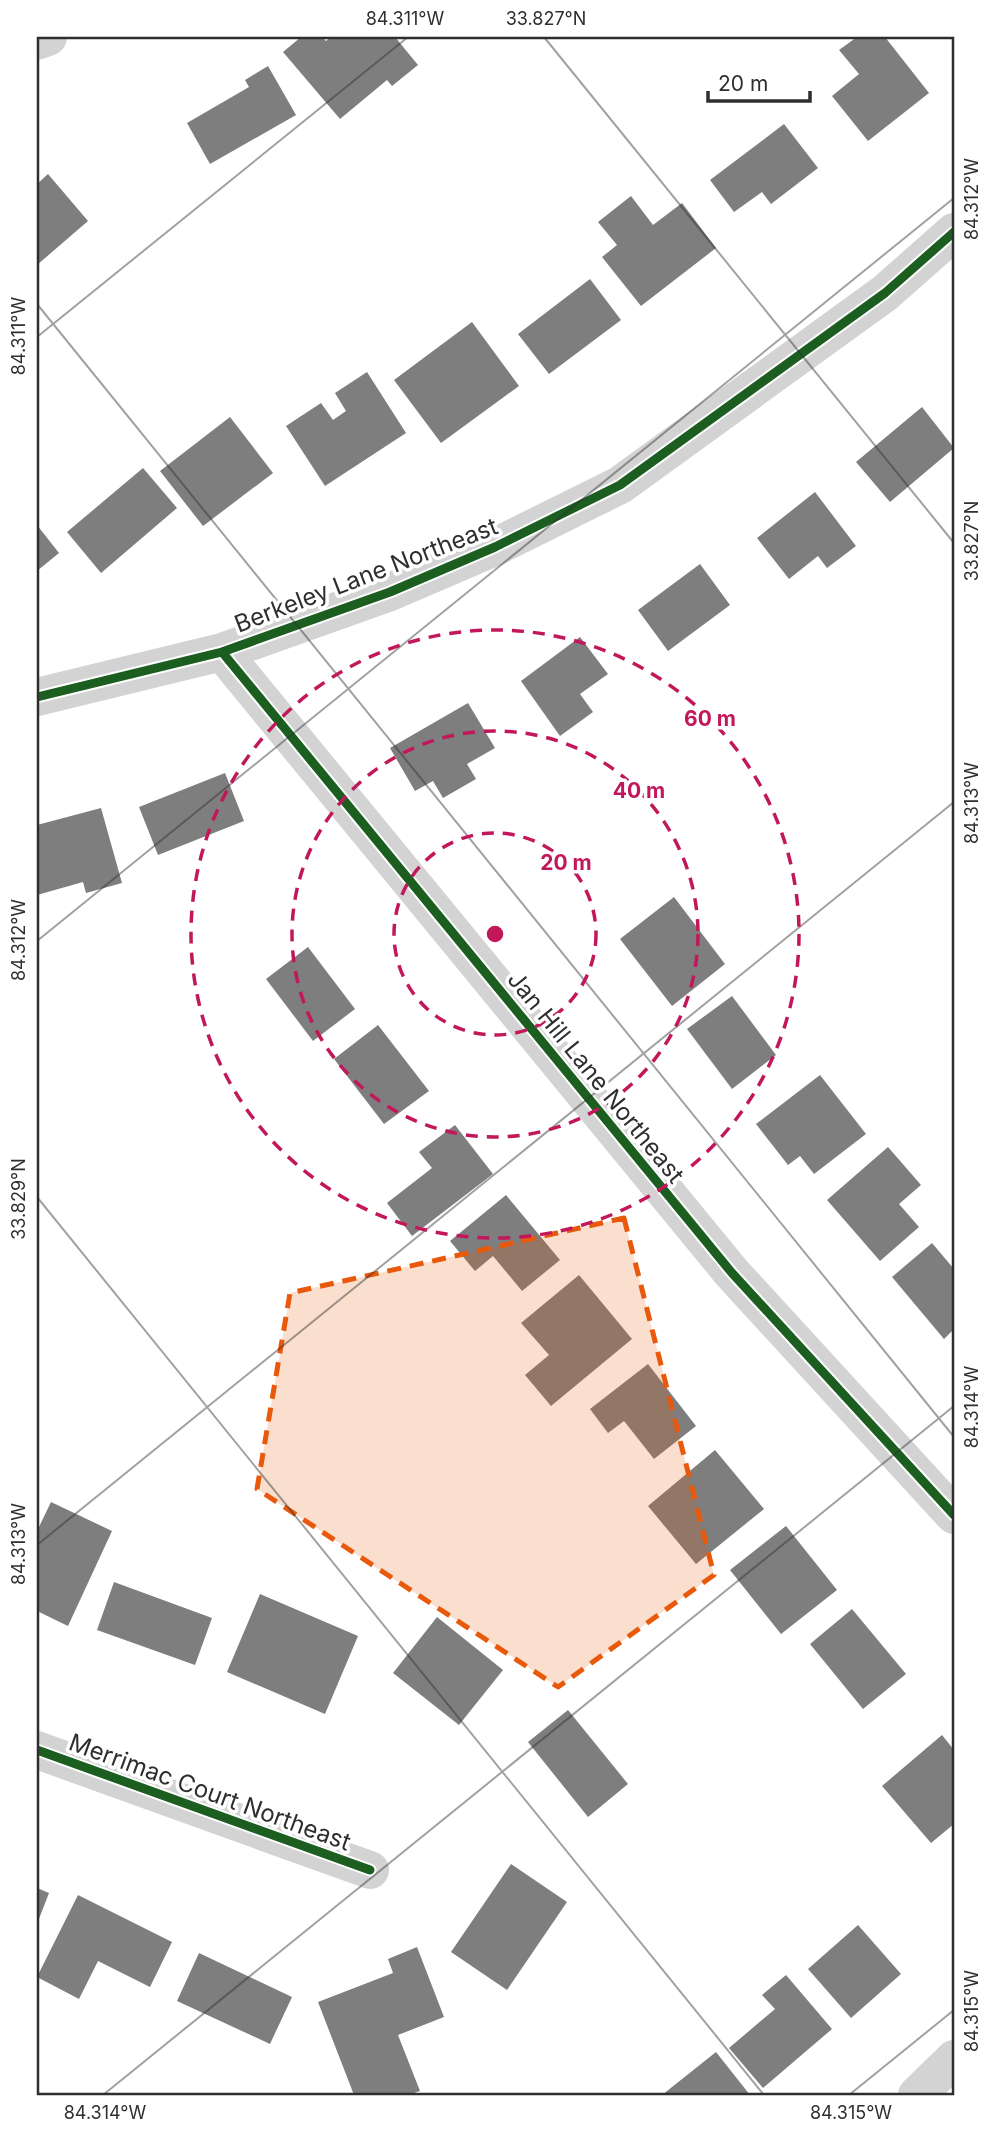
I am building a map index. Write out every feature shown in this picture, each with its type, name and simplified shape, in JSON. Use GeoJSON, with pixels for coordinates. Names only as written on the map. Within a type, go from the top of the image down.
{"type":"FeatureCollection","features":[{"type":"Feature","properties":{"kind":"street"},"geometry":{"type":"LineString","coordinates":[[37,41],[48,37]]}},
{"type":"Feature","properties":{"kind":"street","name":"Berkeley Lane Northeast"},"geometry":{"type":"LineString","coordinates":[[37,697],[222,652],[390,592],[495,547],[620,485],[885,293],[954,232]]}},
{"type":"Feature","properties":{"kind":"street","name":"Jan Hill Lane Northeast"},"geometry":{"type":"LineString","coordinates":[[222,652],[732,1273],[954,1516]]}},
{"type":"Feature","properties":{"kind":"street","name":"Merrimac Court Northeast"},"geometry":{"type":"LineString","coordinates":[[37,1750],[370,1870]]}},
{"type":"Feature","properties":{"kind":"street"},"geometry":{"type":"LineString","coordinates":[[917,2095],[954,2059]]}},
{"type":"Feature","properties":{"kind":"highlighted area"},"geometry":{"type":"Polygon","coordinates":[[[624,1218],[714,1575],[558,1687],[257,1489],[290,1293],[624,1218]]]}},
{"type":"Feature","properties":{"kind":"building"},"geometry":{"type":"Polygon","coordinates":[[[301,37],[322,37],[326,41],[331,37],[395,37],[418,65],[392,86],[387,80],[340,119],[283,52],[301,37]]]}},
{"type":"Feature","properties":{"kind":"building"},"geometry":{"type":"Polygon","coordinates":[[[857,37],[885,37],[929,93],[868,141],[832,96],[859,74],[839,50],[857,37]]]}},
{"type":"Feature","properties":{"kind":"building"},"geometry":{"type":"Polygon","coordinates":[[[268,66],[296,115],[210,164],[187,123],[249,87],[245,80],[268,66]]]}},
{"type":"Feature","properties":{"kind":"building"},"geometry":{"type":"Polygon","coordinates":[[[784,124],[818,168],[771,204],[762,192],[734,212],[710,180],[784,124]]]}},
{"type":"Feature","properties":{"kind":"building"},"geometry":{"type":"Polygon","coordinates":[[[48,174],[88,221],[37,265],[37,184],[48,174]]]}},
{"type":"Feature","properties":{"kind":"building"},"geometry":{"type":"Polygon","coordinates":[[[631,196],[653,225],[682,203],[716,248],[641,306],[602,257],[617,245],[598,222],[631,196]]]}},
{"type":"Feature","properties":{"kind":"building"},"geometry":{"type":"Polygon","coordinates":[[[590,279],[621,320],[549,374],[518,334],[590,279]]]}},
{"type":"Feature","properties":{"kind":"building"},"geometry":{"type":"Polygon","coordinates":[[[472,322],[519,386],[441,443],[394,380],[472,322]]]}},
{"type":"Feature","properties":{"kind":"building"},"geometry":{"type":"Polygon","coordinates":[[[367,372],[406,433],[325,486],[286,426],[321,403],[333,420],[346,411],[335,393],[367,372]]]}},
{"type":"Feature","properties":{"kind":"building"},"geometry":{"type":"Polygon","coordinates":[[[922,407],[954,448],[890,502],[856,462],[922,407]]]}},
{"type":"Feature","properties":{"kind":"building"},"geometry":{"type":"Polygon","coordinates":[[[230,417],[273,473],[203,526],[160,471],[230,417]]]}},
{"type":"Feature","properties":{"kind":"building"},"geometry":{"type":"Polygon","coordinates":[[[143,468],[177,508],[101,573],[67,532],[143,468]]]}},
{"type":"Feature","properties":{"kind":"building"},"geometry":{"type":"Polygon","coordinates":[[[815,492],[856,546],[827,568],[818,556],[789,579],[757,538],[815,492]]]}},
{"type":"Feature","properties":{"kind":"building"},"geometry":{"type":"Polygon","coordinates":[[[37,525],[59,553],[37,571],[37,525]]]}},
{"type":"Feature","properties":{"kind":"building"},"geometry":{"type":"Polygon","coordinates":[[[700,564],[730,605],[668,651],[638,610],[700,564]]]}},
{"type":"Feature","properties":{"kind":"building"},"geometry":{"type":"Polygon","coordinates":[[[580,637],[608,674],[580,694],[593,712],[560,736],[521,681],[580,637]]]}},
{"type":"Feature","properties":{"kind":"building"},"geometry":{"type":"Polygon","coordinates":[[[468,703],[495,748],[467,764],[476,779],[443,798],[433,781],[415,791],[390,748],[468,703]]]}},
{"type":"Feature","properties":{"kind":"building"},"geometry":{"type":"Polygon","coordinates":[[[225,773],[244,821],[158,855],[139,807],[225,773]]]}},
{"type":"Feature","properties":{"kind":"building"},"geometry":{"type":"Polygon","coordinates":[[[101,808],[122,883],[86,893],[83,882],[37,895],[37,825],[101,808]]]}},
{"type":"Feature","properties":{"kind":"building"},"geometry":{"type":"Polygon","coordinates":[[[674,897],[725,964],[672,1006],[620,939],[674,897]]]}},
{"type":"Feature","properties":{"kind":"building"},"geometry":{"type":"Polygon","coordinates":[[[308,947],[355,1009],[313,1041],[266,979],[308,947]]]}},
{"type":"Feature","properties":{"kind":"building"},"geometry":{"type":"Polygon","coordinates":[[[732,996],[776,1055],[732,1089],[687,1029],[732,996]]]}},
{"type":"Feature","properties":{"kind":"building"},"geometry":{"type":"Polygon","coordinates":[[[378,1025],[429,1091],[384,1124],[334,1059],[378,1025]]]}},
{"type":"Feature","properties":{"kind":"building"},"geometry":{"type":"Polygon","coordinates":[[[820,1075],[866,1134],[814,1174],[800,1156],[788,1165],[756,1124],[820,1075]]]}},
{"type":"Feature","properties":{"kind":"building"},"geometry":{"type":"Polygon","coordinates":[[[455,1125],[493,1174],[412,1236],[387,1203],[432,1168],[419,1152],[455,1125]]]}},
{"type":"Feature","properties":{"kind":"building"},"geometry":{"type":"Polygon","coordinates":[[[888,1147],[921,1185],[899,1204],[919,1227],[880,1261],[827,1200],[888,1147]]]}},
{"type":"Feature","properties":{"kind":"building"},"geometry":{"type":"Polygon","coordinates":[[[506,1195],[560,1260],[522,1291],[493,1256],[475,1271],[450,1241],[506,1195]]]}},
{"type":"Feature","properties":{"kind":"building"},"geometry":{"type":"Polygon","coordinates":[[[932,1243],[954,1269],[954,1329],[944,1339],[892,1277],[932,1243]]]}},
{"type":"Feature","properties":{"kind":"building"},"geometry":{"type":"Polygon","coordinates":[[[579,1275],[632,1339],[551,1406],[525,1375],[549,1355],[521,1323],[579,1275]]]}},
{"type":"Feature","properties":{"kind":"building"},"geometry":{"type":"Polygon","coordinates":[[[648,1364],[696,1426],[654,1459],[624,1421],[608,1433],[590,1409],[648,1364]]]}},
{"type":"Feature","properties":{"kind":"building"},"geometry":{"type":"Polygon","coordinates":[[[715,1450],[764,1509],[696,1564],[648,1506],[715,1450]]]}},
{"type":"Feature","properties":{"kind":"building"},"geometry":{"type":"Polygon","coordinates":[[[51,1502],[112,1531],[68,1626],[37,1611],[37,1526],[39,1527],[51,1502]]]}},
{"type":"Feature","properties":{"kind":"building"},"geometry":{"type":"Polygon","coordinates":[[[786,1526],[837,1590],[781,1634],[730,1570],[786,1526]]]}},
{"type":"Feature","properties":{"kind":"building"},"geometry":{"type":"Polygon","coordinates":[[[114,1582],[212,1618],[195,1665],[97,1630],[114,1582]]]}},
{"type":"Feature","properties":{"kind":"building"},"geometry":{"type":"Polygon","coordinates":[[[260,1594],[358,1636],[325,1714],[227,1672],[260,1594]]]}},
{"type":"Feature","properties":{"kind":"building"},"geometry":{"type":"Polygon","coordinates":[[[852,1609],[906,1674],[863,1709],[810,1644],[852,1609]]]}},
{"type":"Feature","properties":{"kind":"building"},"geometry":{"type":"Polygon","coordinates":[[[437,1617],[503,1670],[459,1725],[393,1673],[437,1617]]]}},
{"type":"Feature","properties":{"kind":"building"},"geometry":{"type":"Polygon","coordinates":[[[568,1710],[628,1784],[588,1817],[528,1742],[568,1710]]]}},
{"type":"Feature","properties":{"kind":"building"},"geometry":{"type":"Polygon","coordinates":[[[942,1735],[954,1750],[954,1824],[931,1843],[882,1786],[942,1735]]]}},
{"type":"Feature","properties":{"kind":"building"},"geometry":{"type":"Polygon","coordinates":[[[511,1864],[567,1902],[507,1990],[451,1952],[511,1864]]]}},
{"type":"Feature","properties":{"kind":"building"},"geometry":{"type":"Polygon","coordinates":[[[37,1888],[49,1893],[37,1924],[37,1888]]]}},
{"type":"Feature","properties":{"kind":"building"},"geometry":{"type":"Polygon","coordinates":[[[78,1895],[172,1942],[150,1987],[98,1961],[79,1999],[37,1977],[78,1895]]]}},
{"type":"Feature","properties":{"kind":"building"},"geometry":{"type":"Polygon","coordinates":[[[858,1925],[901,1974],[851,2018],[808,1969],[858,1925]]]}},
{"type":"Feature","properties":{"kind":"building"},"geometry":{"type":"Polygon","coordinates":[[[417,1947],[444,2017],[398,2035],[420,2091],[408,2095],[354,2095],[318,2002],[393,1973],[388,1959],[417,1947]]]}},
{"type":"Feature","properties":{"kind":"building"},"geometry":{"type":"Polygon","coordinates":[[[199,1953],[292,1997],[270,2044],[177,2001],[199,1953]]]}},
{"type":"Feature","properties":{"kind":"building"},"geometry":{"type":"Polygon","coordinates":[[[786,1975],[832,2029],[763,2088],[729,2048],[775,2009],[762,1995],[786,1975]]]}},
{"type":"Feature","properties":{"kind":"building"},"geometry":{"type":"Polygon","coordinates":[[[716,2052],[750,2095],[662,2095],[716,2052]]]}},
{"type":"Feature","properties":{"kind":"cycle path"},"geometry":{"type":"LineString","coordinates":[[37,697],[222,652],[390,592],[495,547],[620,485],[885,293],[954,232]]}},
{"type":"Feature","properties":{"kind":"cycle path"},"geometry":{"type":"LineString","coordinates":[[222,652],[732,1273],[954,1515]]}},
{"type":"Feature","properties":{"kind":"cycle path"},"geometry":{"type":"LineString","coordinates":[[37,1750],[370,1870]]}}]}
